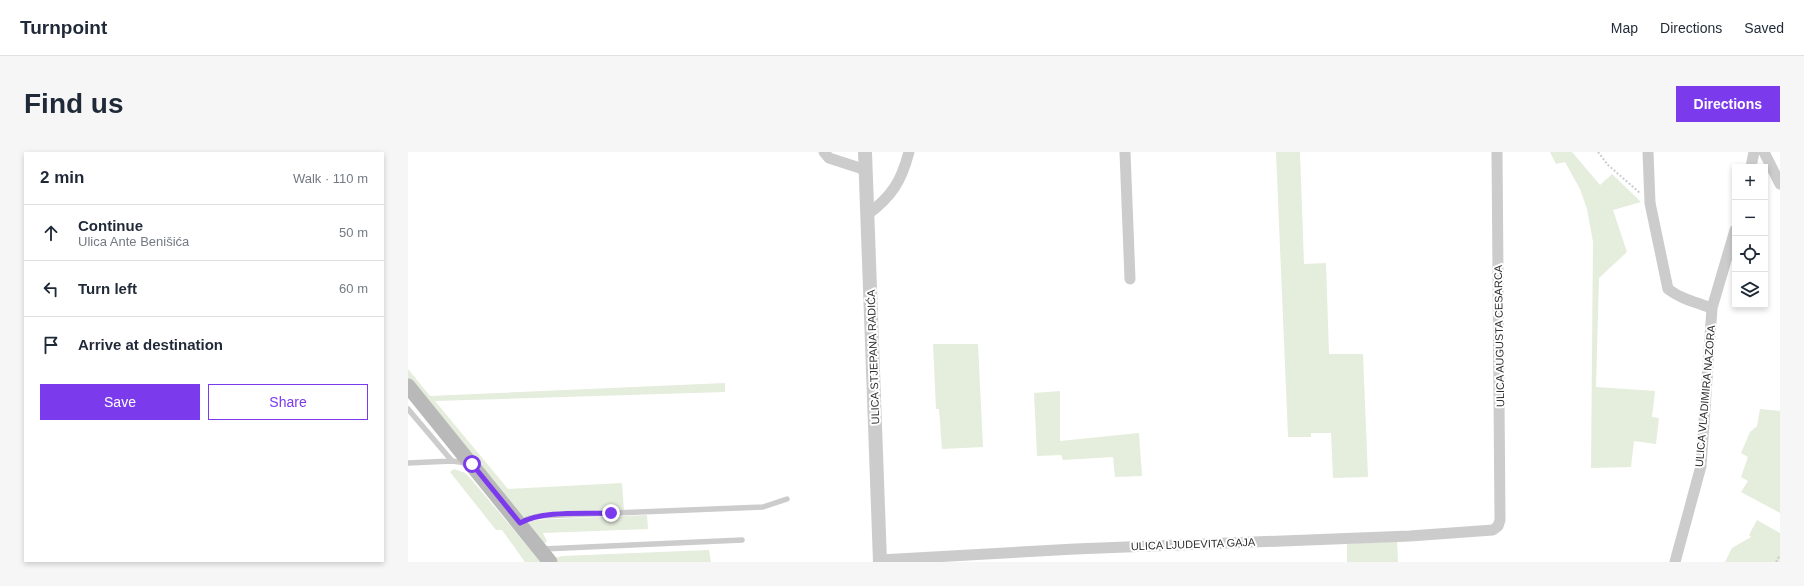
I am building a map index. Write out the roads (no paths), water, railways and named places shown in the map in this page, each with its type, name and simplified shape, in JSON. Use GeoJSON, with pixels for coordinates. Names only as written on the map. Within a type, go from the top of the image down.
{"type":"FeatureCollection","features":[{"type":"Feature","properties":{"kind":"main road"},"geometry":{"type":"LineString","coordinates":[[408,386],[550,562]]}},
{"type":"Feature","properties":{"kind":"street"},"geometry":{"type":"LineString","coordinates":[[824,152],[829,158],[866,170]]}},
{"type":"Feature","properties":{"kind":"street","name":"ULICA STJEPANA RADIĆA"},"geometry":{"type":"LineString","coordinates":[[865,152],[880,561]]}},
{"type":"Feature","properties":{"kind":"street"},"geometry":{"type":"LineString","coordinates":[[867,215],[885,199],[900,180],[909,152]]}},
{"type":"Feature","properties":{"kind":"street"},"geometry":{"type":"LineString","coordinates":[[1125,152],[1130,279]]}},
{"type":"Feature","properties":{"kind":"street","name":"ULICA AUGUSTA CESARCA"},"geometry":{"type":"LineString","coordinates":[[1497,152],[1500,520]]}},
{"type":"Feature","properties":{"kind":"street"},"geometry":{"type":"LineString","coordinates":[[1648,152],[1650,203],[1668,289],[1674,293],[1712,308]]}},
{"type":"Feature","properties":{"kind":"street"},"geometry":{"type":"LineString","coordinates":[[1752,164],[1754,152]]}},
{"type":"Feature","properties":{"kind":"street"},"geometry":{"type":"LineString","coordinates":[[1764,152],[1780,184]]}},
{"type":"Feature","properties":{"kind":"street","name":"ULICA VLADIMIRA NAZORA"},"geometry":{"type":"LineString","coordinates":[[1675,562],[1701,466],[1712,308],[1733,236]]}},
{"type":"Feature","properties":{"kind":"street","name":"ULICA LJUDEVITA GAJA"},"geometry":{"type":"LineString","coordinates":[[880,561],[1075,549],[1485,532],[1493,530],[1498,526],[1500,520]]}},
{"type":"Feature","properties":{"kind":"lane"},"geometry":{"type":"LineString","coordinates":[[408,409],[452,461]]}},
{"type":"Feature","properties":{"kind":"lane"},"geometry":{"type":"LineString","coordinates":[[408,463],[452,461],[472,464]]}},
{"type":"Feature","properties":{"kind":"lane"},"geometry":{"type":"LineString","coordinates":[[520,523],[529,518],[540,516],[763,507],[787,499]]}},
{"type":"Feature","properties":{"kind":"lane"},"geometry":{"type":"LineString","coordinates":[[540,549],[742,540]]}}]}
